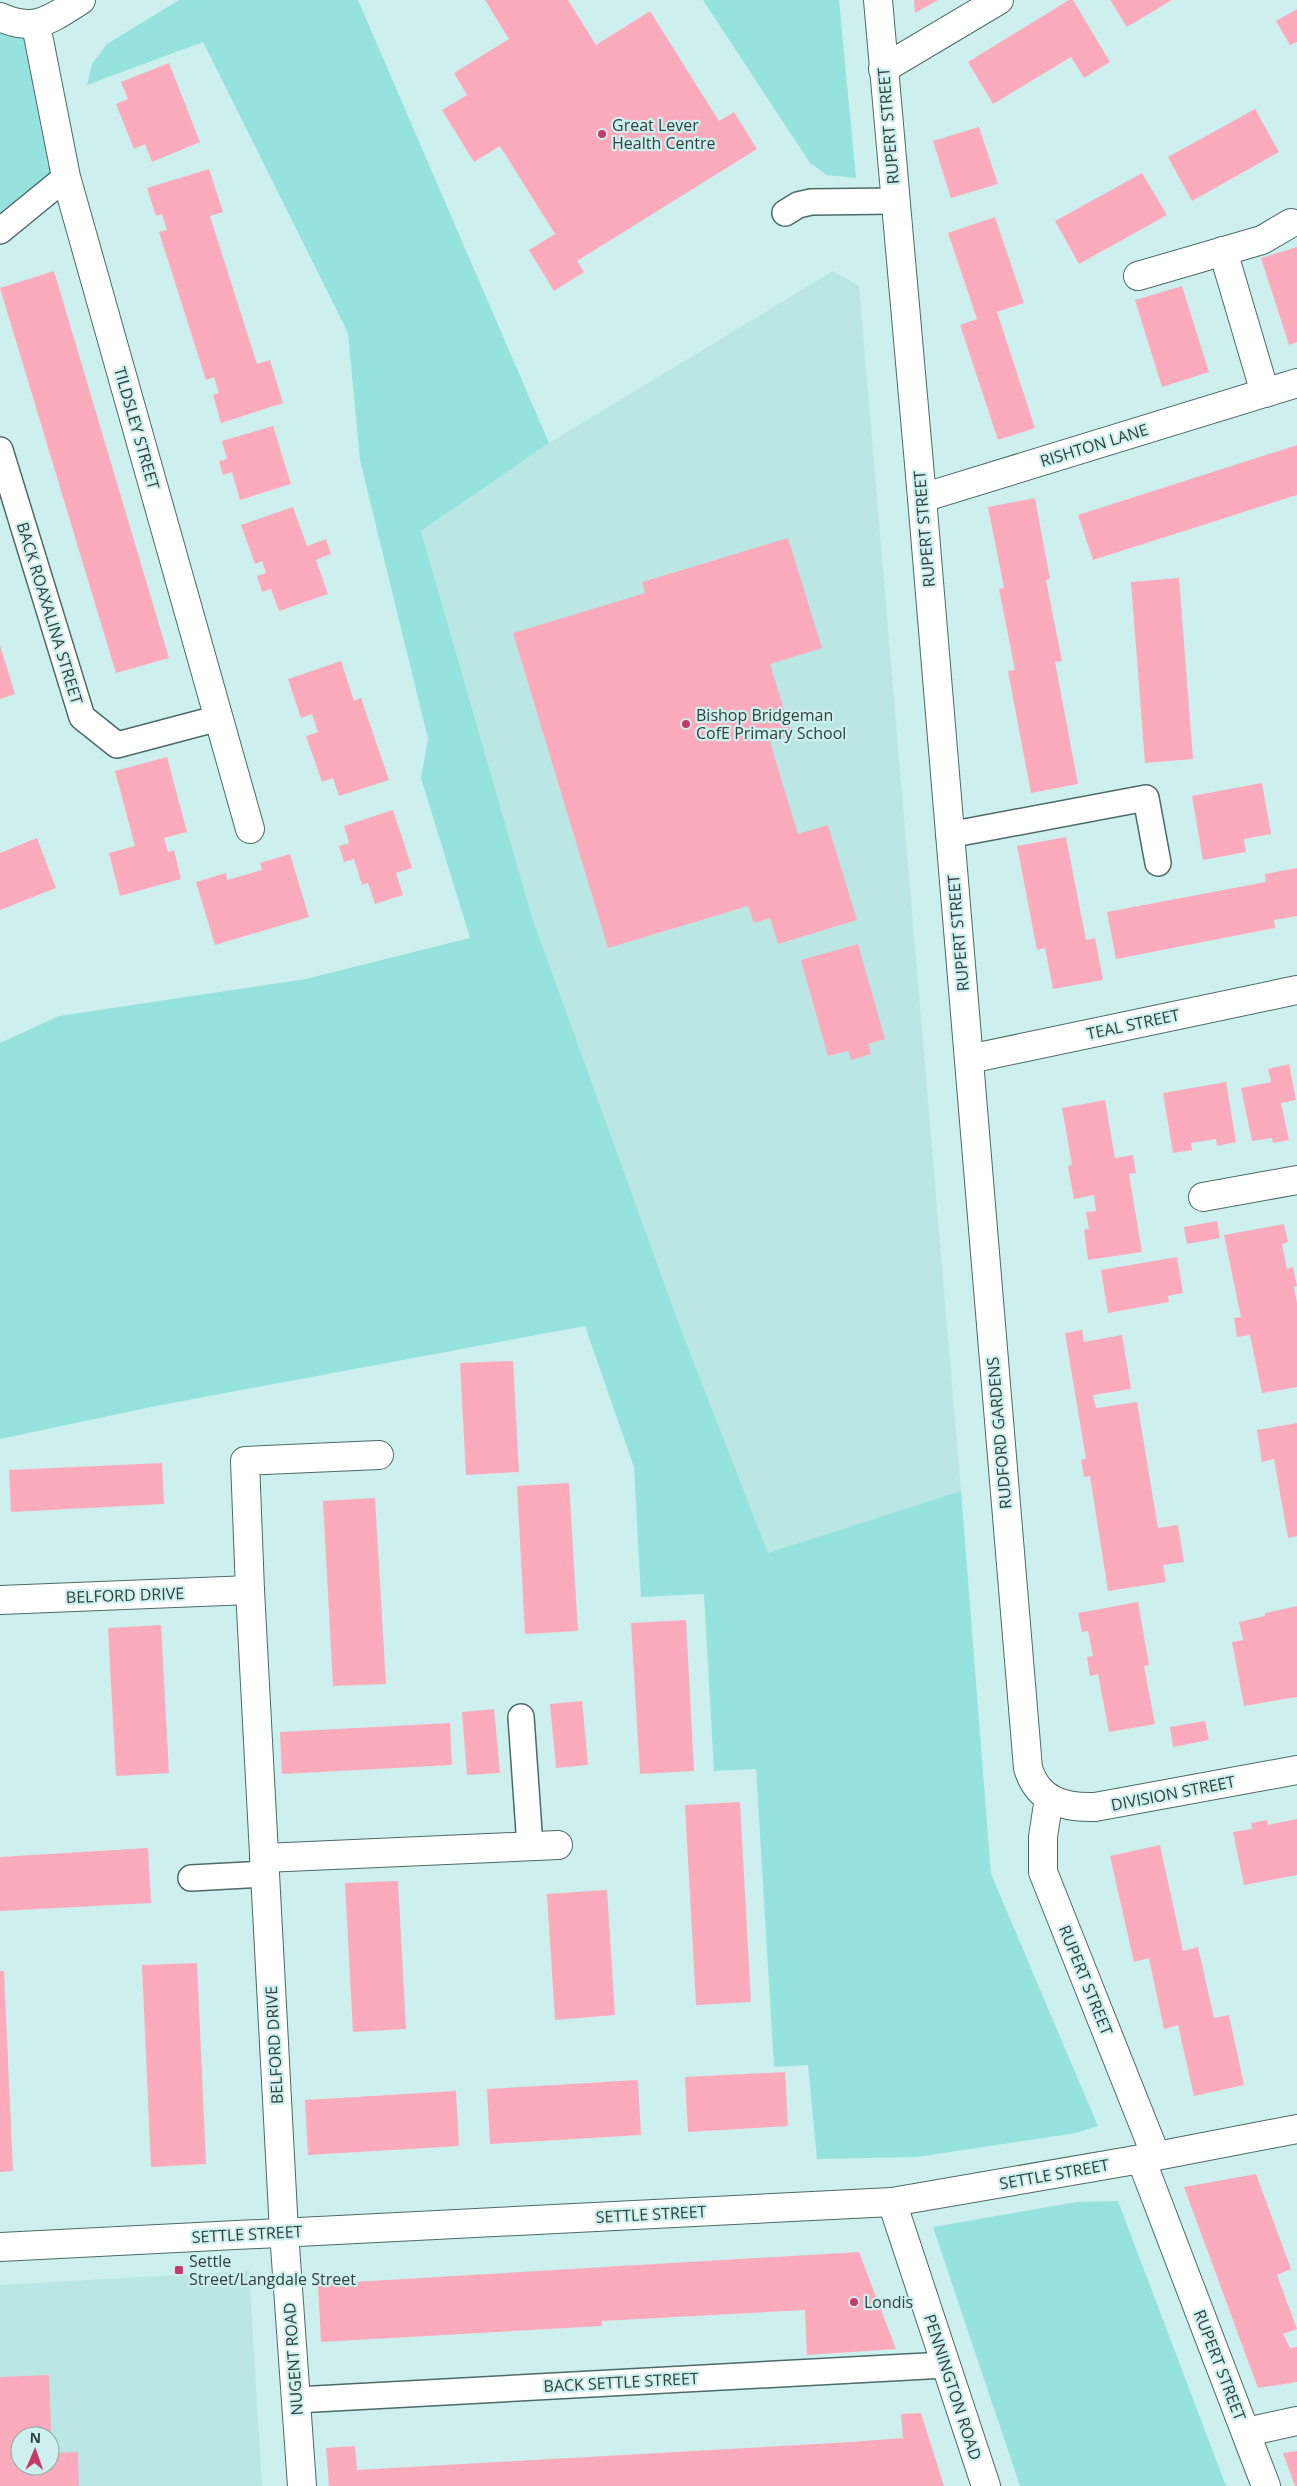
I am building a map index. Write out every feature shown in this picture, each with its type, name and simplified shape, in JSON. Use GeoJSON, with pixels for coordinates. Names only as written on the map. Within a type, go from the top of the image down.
{"type":"FeatureCollection","features":[{"type":"Feature","properties":{"kind":"street"},"geometry":{"type":"LineString","coordinates":[[0,16],[13,23],[36,25],[52,18],[81,0]]}},
{"type":"Feature","properties":{"kind":"street","name":"RUPERT STREET"},"geometry":{"type":"LineString","coordinates":[[878,0],[969,1059]]}},
{"type":"Feature","properties":{"kind":"street"},"geometry":{"type":"LineString","coordinates":[[883,69],[999,0]]}},
{"type":"Feature","properties":{"kind":"street","name":"TILDSLEY STREET"},"geometry":{"type":"LineString","coordinates":[[36,25],[66,177],[250,829]]}},
{"type":"Feature","properties":{"kind":"street"},"geometry":{"type":"LineString","coordinates":[[1138,276],[1262,240],[1291,223]]}},
{"type":"Feature","properties":{"kind":"street"},"geometry":{"type":"LineString","coordinates":[[1223,251],[1265,393]]}},
{"type":"Feature","properties":{"kind":"street","name":"RISHTON LANE"},"geometry":{"type":"LineString","coordinates":[[922,498],[1297,383]]}},
{"type":"Feature","properties":{"kind":"street","name":"TEAL STREET"},"geometry":{"type":"LineString","coordinates":[[969,1059],[1297,990]]}},
{"type":"Feature","properties":{"kind":"street","name":"RUDFORD GARDENS"},"geometry":{"type":"LineString","coordinates":[[969,1059],[1028,1768],[1032,1782],[1049,1798]]}},
{"type":"Feature","properties":{"kind":"street"},"geometry":{"type":"LineString","coordinates":[[1203,1197],[1297,1180]]}},
{"type":"Feature","properties":{"kind":"street","name":"BELFORD DRIVE"},"geometry":{"type":"LineString","coordinates":[[284,2232],[250,1590],[245,1461],[379,1455]]}},
{"type":"Feature","properties":{"kind":"street","name":"BELFORD DRIVE"},"geometry":{"type":"LineString","coordinates":[[0,1600],[250,1590]]}},
{"type":"Feature","properties":{"kind":"street","name":"DIVISION STREET"},"geometry":{"type":"LineString","coordinates":[[1049,1798],[1071,1806],[1096,1807],[1297,1770]]}},
{"type":"Feature","properties":{"kind":"street","name":"RUPERT STREET"},"geometry":{"type":"LineString","coordinates":[[1049,1798],[1043,1837],[1043,1872],[1149,2158],[1266,2486]]}},
{"type":"Feature","properties":{"kind":"street"},"geometry":{"type":"LineString","coordinates":[[265,1866],[558,1845]]}},
{"type":"Feature","properties":{"kind":"street","name":"SETTLE STREET"},"geometry":{"type":"LineString","coordinates":[[0,2247],[892,2202],[1111,2165],[1297,2129]]}},
{"type":"Feature","properties":{"kind":"street","name":"PENNINGTON ROAD"},"geometry":{"type":"LineString","coordinates":[[892,2202],[986,2486]]}},
{"type":"Feature","properties":{"kind":"street","name":"NUGENT ROAD"},"geometry":{"type":"LineString","coordinates":[[284,2232],[302,2486]]}},
{"type":"Feature","properties":{"kind":"street"},"geometry":{"type":"LineString","coordinates":[[1246,2432],[1297,2421]]}},
{"type":"Feature","properties":{"kind":"lane"},"geometry":{"type":"LineString","coordinates":[[0,231],[66,177]]}},
{"type":"Feature","properties":{"kind":"lane"},"geometry":{"type":"LineString","coordinates":[[785,213],[798,205],[811,202],[895,201]]}},
{"type":"Feature","properties":{"kind":"lane","name":"BACK ROAXALINA STREET"},"geometry":{"type":"LineString","coordinates":[[0,450],[82,717],[117,745],[219,718]]}},
{"type":"Feature","properties":{"kind":"lane"},"geometry":{"type":"LineString","coordinates":[[949,835],[1146,798],[1158,863]]}},
{"type":"Feature","properties":{"kind":"lane"},"geometry":{"type":"LineString","coordinates":[[521,1717],[530,1846]]}},
{"type":"Feature","properties":{"kind":"lane"},"geometry":{"type":"LineString","coordinates":[[191,1878],[265,1866]]}},
{"type":"Feature","properties":{"kind":"lane","name":"BACK SETTLE STREET"},"geometry":{"type":"LineString","coordinates":[[296,2400],[945,2365]]}},
{"type":"Feature","properties":{"kind":"shaded area"},"geometry":{"type":"Polygon","coordinates":[[[179,0],[358,0],[549,443],[421,531],[532,917],[680,1327],[768,1553],[961,1491],[991,1874],[1098,2126],[1076,2133],[917,2157],[817,2159],[808,2065],[774,2067],[756,1769],[714,1771],[704,1594],[641,1597],[634,1467],[585,1326],[156,1406],[0,1439],[0,1043],[59,1016],[306,979],[470,938],[421,778],[428,739],[360,460],[348,333],[203,42],[87,85],[92,64],[107,44],[179,0]]]}},
{"type":"Feature","properties":{"kind":"shaded area"},"geometry":{"type":"Polygon","coordinates":[[[703,0],[839,0],[856,178],[827,175],[810,163],[703,0]]]}},
{"type":"Feature","properties":{"kind":"shaded area"},"geometry":{"type":"Polygon","coordinates":[[[0,15],[36,25],[66,177],[0,231],[0,15]]]}},
{"type":"Feature","properties":{"kind":"shaded area","name":"Bishop Bridgeman CofE Primary School"},"geometry":{"type":"Polygon","coordinates":[[[833,271],[859,286],[961,1491],[768,1554],[680,1327],[532,917],[421,531],[549,443],[833,271]]]}},
{"type":"Feature","properties":{"kind":"shaded area"},"geometry":{"type":"Polygon","coordinates":[[[1118,2201],[1226,2486],[1020,2486],[933,2227],[1077,2202],[1118,2201]]]}},
{"type":"Feature","properties":{"kind":"shaded area"},"geometry":{"type":"Polygon","coordinates":[[[249,2271],[262,2486],[0,2486],[0,2285],[249,2271]]]}},
{"type":"Feature","properties":{"kind":"building","name":"Great Lever Health Centre"},"geometry":{"type":"Polygon","coordinates":[[[485,0],[568,0],[596,45],[650,11],[719,121],[734,112],[757,149],[577,261],[584,272],[554,291],[529,250],[555,234],[500,146],[474,162],[442,110],[467,95],[454,73],[509,39],[485,0]]]}},
{"type":"Feature","properties":{"kind":"building"},"geometry":{"type":"Polygon","coordinates":[[[914,0],[938,0],[915,13],[914,0]]]}},
{"type":"Feature","properties":{"kind":"building"},"geometry":{"type":"Polygon","coordinates":[[[1069,0],[1073,0],[1110,62],[1084,78],[1071,57],[993,104],[968,62],[1069,0]]]}},
{"type":"Feature","properties":{"kind":"building"},"geometry":{"type":"Polygon","coordinates":[[[1110,0],[1172,0],[1127,27],[1110,0]]]}},
{"type":"Feature","properties":{"kind":"building"},"geometry":{"type":"Polygon","coordinates":[[[1297,9],[1297,42],[1290,45],[1276,21],[1297,9]]]}},
{"type":"Feature","properties":{"kind":"building"},"geometry":{"type":"Polygon","coordinates":[[[169,63],[200,142],[152,162],[145,144],[134,149],[116,104],[128,99],[121,82],[169,63]]]}},
{"type":"Feature","properties":{"kind":"building"},"geometry":{"type":"Polygon","coordinates":[[[1255,109],[1279,152],[1192,201],[1168,157],[1255,109]]]}},
{"type":"Feature","properties":{"kind":"building"},"geometry":{"type":"Polygon","coordinates":[[[979,127],[998,184],[951,198],[933,141],[979,127]]]}},
{"type":"Feature","properties":{"kind":"building"},"geometry":{"type":"Polygon","coordinates":[[[209,169],[223,212],[210,216],[257,364],[270,360],[283,403],[221,423],[213,395],[219,393],[214,377],[206,380],[159,232],[167,230],[162,214],[156,216],[147,188],[209,169]]]}},
{"type":"Feature","properties":{"kind":"building"},"geometry":{"type":"Polygon","coordinates":[[[1142,173],[1167,215],[1079,264],[1055,221],[1142,173]]]}},
{"type":"Feature","properties":{"kind":"building"},"geometry":{"type":"Polygon","coordinates":[[[995,217],[1024,303],[997,312],[1035,428],[998,440],[960,325],[977,319],[948,233],[995,217]]]}},
{"type":"Feature","properties":{"kind":"building"},"geometry":{"type":"Polygon","coordinates":[[[1297,247],[1297,342],[1289,345],[1261,258],[1297,247]]]}},
{"type":"Feature","properties":{"kind":"building"},"geometry":{"type":"Polygon","coordinates":[[[54,271],[169,658],[116,673],[0,288],[54,271]]]}},
{"type":"Feature","properties":{"kind":"building"},"geometry":{"type":"Polygon","coordinates":[[[1182,286],[1209,372],[1162,387],[1135,300],[1182,286]]]}},
{"type":"Feature","properties":{"kind":"building"},"geometry":{"type":"Polygon","coordinates":[[[273,426],[291,484],[240,500],[232,472],[223,475],[219,461],[227,459],[222,441],[273,426]]]}},
{"type":"Feature","properties":{"kind":"building"},"geometry":{"type":"Polygon","coordinates":[[[1297,445],[1297,495],[1093,560],[1078,515],[1297,445]]]}},
{"type":"Feature","properties":{"kind":"building"},"geometry":{"type":"Polygon","coordinates":[[[1035,498],[1050,579],[1046,580],[1062,661],[1055,662],[1078,784],[1031,793],[1008,671],[1015,670],[999,589],[1004,588],[988,507],[1035,498]]]}},
{"type":"Feature","properties":{"kind":"building"},"geometry":{"type":"Polygon","coordinates":[[[293,507],[307,546],[326,539],[331,554],[316,560],[328,594],[279,611],[271,589],[262,592],[257,576],[266,573],[262,561],[255,564],[241,525],[293,507]]]}},
{"type":"Feature","properties":{"kind":"building"},"geometry":{"type":"Polygon","coordinates":[[[788,538],[822,648],[770,664],[792,735],[770,742],[798,834],[828,825],[857,920],[778,944],[770,918],[754,923],[748,906],[608,948],[513,633],[645,593],[642,582],[788,538]]]}},
{"type":"Feature","properties":{"kind":"building"},"geometry":{"type":"Polygon","coordinates":[[[1179,578],[1193,759],[1145,763],[1131,582],[1179,578]]]}},
{"type":"Feature","properties":{"kind":"building"},"geometry":{"type":"Polygon","coordinates":[[[0,645],[15,694],[0,699],[0,645]]]}},
{"type":"Feature","properties":{"kind":"building"},"geometry":{"type":"Polygon","coordinates":[[[341,661],[354,701],[361,698],[389,780],[339,796],[333,778],[322,782],[306,736],[318,732],[312,714],[301,718],[288,679],[341,661]]]}},
{"type":"Feature","properties":{"kind":"building"},"geometry":{"type":"Polygon","coordinates":[[[167,757],[187,832],[164,838],[168,852],[174,850],[181,879],[120,896],[109,853],[135,846],[115,771],[167,757]]]}},
{"type":"Feature","properties":{"kind":"building"},"geometry":{"type":"Polygon","coordinates":[[[1262,783],[1271,834],[1244,839],[1246,852],[1203,860],[1192,796],[1262,783]]]}},
{"type":"Feature","properties":{"kind":"building"},"geometry":{"type":"Polygon","coordinates":[[[393,810],[412,868],[396,873],[403,895],[375,904],[368,883],[362,885],[354,859],[344,862],[339,846],[349,843],[344,826],[393,810]]]}},
{"type":"Feature","properties":{"kind":"building"},"geometry":{"type":"Polygon","coordinates":[[[1066,837],[1086,940],[1095,938],[1103,980],[1053,989],[1045,948],[1037,950],[1017,846],[1066,837]]]}},
{"type":"Feature","properties":{"kind":"building"},"geometry":{"type":"Polygon","coordinates":[[[37,838],[56,888],[0,910],[0,853],[37,838]]]}},
{"type":"Feature","properties":{"kind":"building"},"geometry":{"type":"Polygon","coordinates":[[[290,854],[309,917],[215,945],[196,882],[226,873],[227,880],[262,870],[260,863],[290,854]]]}},
{"type":"Feature","properties":{"kind":"building"},"geometry":{"type":"Polygon","coordinates":[[[1297,868],[1297,916],[1274,920],[1275,928],[1116,959],[1107,912],[1266,882],[1265,874],[1297,868]]]}},
{"type":"Feature","properties":{"kind":"building"},"geometry":{"type":"Polygon","coordinates":[[[858,944],[885,1039],[868,1044],[871,1054],[851,1060],[848,1051],[828,1056],[801,960],[858,944]]]}},
{"type":"Feature","properties":{"kind":"building"},"geometry":{"type":"Polygon","coordinates":[[[1289,1064],[1296,1100],[1281,1103],[1289,1140],[1273,1143],[1272,1138],[1252,1141],[1241,1088],[1271,1082],[1268,1069],[1289,1064]]]}},
{"type":"Feature","properties":{"kind":"building"},"geometry":{"type":"Polygon","coordinates":[[[1226,1082],[1236,1142],[1217,1146],[1216,1139],[1191,1143],[1192,1150],[1173,1153],[1163,1093],[1226,1082]]]}},
{"type":"Feature","properties":{"kind":"building"},"geometry":{"type":"Polygon","coordinates":[[[1105,1100],[1115,1158],[1133,1155],[1136,1173],[1129,1174],[1142,1252],[1088,1260],[1084,1230],[1089,1229],[1086,1212],[1096,1211],[1094,1195],[1074,1199],[1068,1166],[1072,1165],[1062,1108],[1105,1100]]]}},
{"type":"Feature","properties":{"kind":"building"},"geometry":{"type":"Polygon","coordinates":[[[1217,1221],[1220,1238],[1187,1244],[1184,1227],[1217,1221]]]}},
{"type":"Feature","properties":{"kind":"building"},"geometry":{"type":"Polygon","coordinates":[[[1284,1224],[1288,1242],[1282,1244],[1287,1269],[1293,1267],[1297,1286],[1294,1287],[1297,1303],[1297,1387],[1262,1393],[1250,1335],[1237,1337],[1234,1318],[1241,1317],[1224,1235],[1284,1224]]]}},
{"type":"Feature","properties":{"kind":"building"},"geometry":{"type":"Polygon","coordinates":[[[1177,1257],[1183,1293],[1168,1296],[1169,1302],[1108,1313],[1101,1270],[1177,1257]]]}},
{"type":"Feature","properties":{"kind":"building"},"geometry":{"type":"Polygon","coordinates":[[[1082,1330],[1084,1342],[1122,1335],[1131,1389],[1093,1395],[1096,1408],[1137,1402],[1158,1528],[1178,1525],[1184,1562],[1163,1565],[1166,1582],[1108,1591],[1090,1476],[1084,1477],[1081,1460],[1086,1459],[1065,1333],[1082,1330]]]}},
{"type":"Feature","properties":{"kind":"building"},"geometry":{"type":"Polygon","coordinates":[[[513,1361],[519,1472],[466,1475],[460,1363],[513,1361]]]}},
{"type":"Feature","properties":{"kind":"building"},"geometry":{"type":"Polygon","coordinates":[[[1297,1423],[1297,1536],[1288,1538],[1274,1459],[1262,1462],[1257,1430],[1297,1423]]]}},
{"type":"Feature","properties":{"kind":"building"},"geometry":{"type":"Polygon","coordinates":[[[162,1463],[164,1504],[11,1512],[9,1470],[162,1463]]]}},
{"type":"Feature","properties":{"kind":"building"},"geometry":{"type":"Polygon","coordinates":[[[569,1483],[578,1631],[525,1634],[517,1486],[569,1483]]]}},
{"type":"Feature","properties":{"kind":"building"},"geometry":{"type":"Polygon","coordinates":[[[375,1498],[386,1684],[333,1686],[323,1501],[375,1498]]]}},
{"type":"Feature","properties":{"kind":"building"},"geometry":{"type":"Polygon","coordinates":[[[1138,1602],[1149,1665],[1144,1666],[1155,1724],[1109,1732],[1098,1674],[1090,1676],[1087,1657],[1093,1656],[1088,1631],[1082,1632],[1078,1613],[1138,1602]]]}},
{"type":"Feature","properties":{"kind":"building"},"geometry":{"type":"Polygon","coordinates":[[[1297,1606],[1297,1697],[1244,1706],[1232,1642],[1243,1640],[1239,1622],[1265,1616],[1265,1613],[1297,1606]]]}},
{"type":"Feature","properties":{"kind":"building"},"geometry":{"type":"Polygon","coordinates":[[[686,1620],[694,1771],[640,1774],[631,1623],[686,1620]]]}},
{"type":"Feature","properties":{"kind":"building"},"geometry":{"type":"Polygon","coordinates":[[[161,1625],[169,1773],[116,1776],[108,1628],[161,1625]]]}},
{"type":"Feature","properties":{"kind":"building"},"geometry":{"type":"Polygon","coordinates":[[[582,1701],[588,1765],[556,1768],[550,1704],[582,1701]]]}},
{"type":"Feature","properties":{"kind":"building"},"geometry":{"type":"Polygon","coordinates":[[[494,1709],[500,1773],[467,1775],[462,1712],[494,1709]]]}},
{"type":"Feature","properties":{"kind":"building"},"geometry":{"type":"Polygon","coordinates":[[[1205,1721],[1209,1740],[1173,1747],[1170,1727],[1205,1721]]]}},
{"type":"Feature","properties":{"kind":"building"},"geometry":{"type":"Polygon","coordinates":[[[450,1723],[452,1765],[282,1774],[280,1732],[450,1723]]]}},
{"type":"Feature","properties":{"kind":"building"},"geometry":{"type":"Polygon","coordinates":[[[740,1802],[751,2002],[696,2005],[685,1805],[740,1802]]]}},
{"type":"Feature","properties":{"kind":"building"},"geometry":{"type":"Polygon","coordinates":[[[1297,1819],[1297,1875],[1244,1885],[1233,1832],[1252,1829],[1251,1823],[1267,1820],[1268,1825],[1297,1819]]]}},
{"type":"Feature","properties":{"kind":"building"},"geometry":{"type":"Polygon","coordinates":[[[1160,1845],[1183,1951],[1198,1947],[1214,2018],[1229,2015],[1244,2085],[1194,2096],[1178,2025],[1164,2029],[1149,1958],[1134,1962],[1110,1856],[1160,1845]]]}},
{"type":"Feature","properties":{"kind":"building"},"geometry":{"type":"Polygon","coordinates":[[[148,1848],[151,1903],[0,1911],[0,1857],[148,1848]]]}},
{"type":"Feature","properties":{"kind":"building"},"geometry":{"type":"Polygon","coordinates":[[[398,1881],[406,2029],[353,2032],[345,1883],[398,1881]]]}},
{"type":"Feature","properties":{"kind":"building"},"geometry":{"type":"Polygon","coordinates":[[[607,1890],[615,2015],[555,2020],[547,1894],[607,1890]]]}},
{"type":"Feature","properties":{"kind":"building"},"geometry":{"type":"Polygon","coordinates":[[[197,1963],[206,2164],[151,2167],[142,1965],[197,1963]]]}},
{"type":"Feature","properties":{"kind":"building"},"geometry":{"type":"Polygon","coordinates":[[[0,1971],[4,1971],[13,2171],[0,2172],[0,1971]]]}},
{"type":"Feature","properties":{"kind":"building"},"geometry":{"type":"Polygon","coordinates":[[[785,2072],[788,2126],[688,2132],[685,2077],[785,2072]]]}},
{"type":"Feature","properties":{"kind":"building"},"geometry":{"type":"Polygon","coordinates":[[[638,2080],[641,2135],[490,2144],[487,2089],[638,2080]]]}},
{"type":"Feature","properties":{"kind":"building"},"geometry":{"type":"Polygon","coordinates":[[[456,2091],[459,2146],[308,2155],[305,2100],[456,2091]]]}},
{"type":"Feature","properties":{"kind":"building"},"geometry":{"type":"Polygon","coordinates":[[[1256,2174],[1291,2269],[1277,2275],[1297,2329],[1283,2334],[1290,2348],[1297,2347],[1297,2382],[1258,2388],[1184,2187],[1256,2174]]]}},
{"type":"Feature","properties":{"kind":"building"},"geometry":{"type":"Polygon","coordinates":[[[859,2252],[896,2349],[807,2355],[805,2310],[602,2321],[602,2326],[321,2342],[318,2284],[859,2252]]]}},
{"type":"Feature","properties":{"kind":"building"},"geometry":{"type":"Polygon","coordinates":[[[49,2375],[51,2426],[10,2426],[10,2476],[60,2476],[60,2453],[78,2452],[79,2486],[0,2486],[0,2377],[49,2375]]]}},
{"type":"Feature","properties":{"kind":"building"},"geometry":{"type":"Polygon","coordinates":[[[921,2413],[944,2486],[329,2486],[326,2448],[355,2446],[357,2470],[851,2442],[903,2438],[901,2414],[921,2413]]]}},
{"type":"Feature","properties":{"kind":"building"},"geometry":{"type":"Polygon","coordinates":[[[1297,2451],[1297,2486],[1295,2486],[1283,2453],[1297,2451]]]}},
{"type":"Feature","properties":{"kind":"place","name":"Great Lever Health Centre"},"geometry":{"type":"Point","coordinates":[602,134]}},
{"type":"Feature","properties":{"kind":"place","name":"Bishop Bridgeman CofE Primary School"},"geometry":{"type":"Point","coordinates":[686,724]}},
{"type":"Feature","properties":{"kind":"place","name":"Settle Street/Langdale Street"},"geometry":{"type":"Point","coordinates":[179,2270]}},
{"type":"Feature","properties":{"kind":"place","name":"Londis"},"geometry":{"type":"Point","coordinates":[854,2302]}}]}
